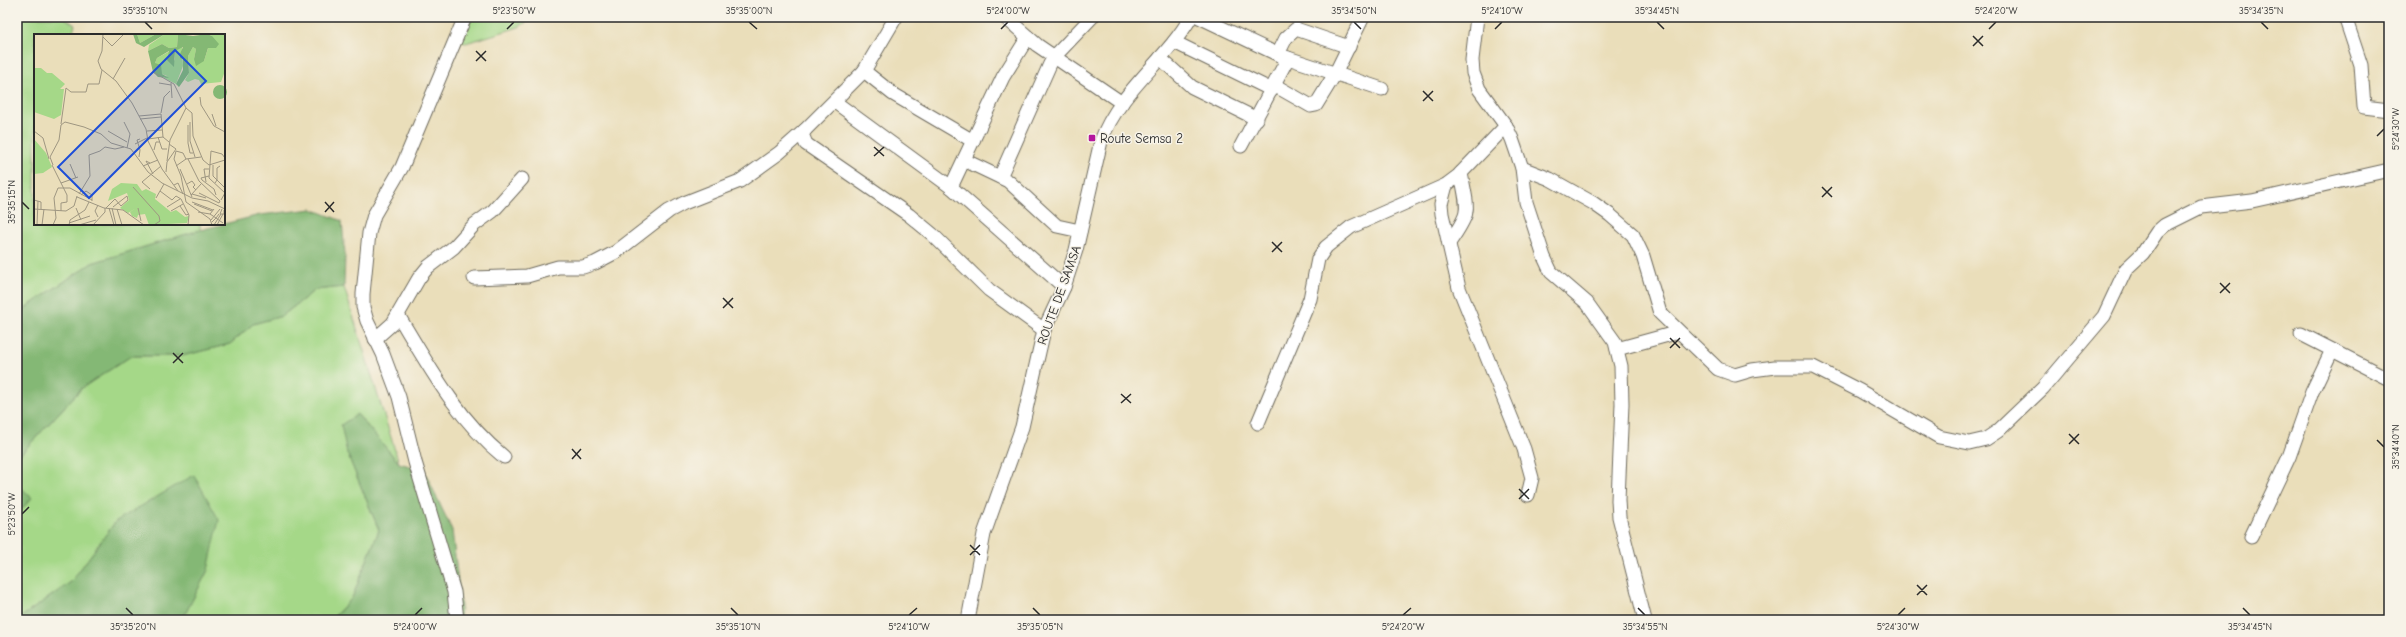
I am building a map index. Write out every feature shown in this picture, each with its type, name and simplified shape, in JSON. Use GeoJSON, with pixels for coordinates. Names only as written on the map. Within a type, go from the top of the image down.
{"type":"FeatureCollection","features":[{"type":"Feature","properties":{"kind":"street"},"geometry":{"type":"LineString","coordinates":[[457,620],[454,592],[415,462],[399,397],[363,307],[371,225],[402,167],[464,17]]}},
{"type":"Feature","properties":{"kind":"street"},"geometry":{"type":"LineString","coordinates":[[474,278],[527,276],[558,267],[582,267],[595,263],[616,252],[669,211],[740,181],[779,153],[835,102],[864,71],[896,17]]}},
{"type":"Feature","properties":{"kind":"street"},"geometry":{"type":"LineString","coordinates":[[1005,17],[1028,37],[1122,102]]}},
{"type":"Feature","properties":{"kind":"street"},"geometry":{"type":"LineString","coordinates":[[1000,176],[1055,56],[1092,17]]}},
{"type":"Feature","properties":{"kind":"street","name":"ROUTE DE SAMSA"},"geometry":{"type":"LineString","coordinates":[[968,620],[984,534],[1026,413],[1044,330],[1064,287],[1080,231],[1101,141],[1107,125],[1122,102],[1174,42],[1191,17]]}},
{"type":"Feature","properties":{"kind":"street"},"geometry":{"type":"LineString","coordinates":[[1199,17],[1283,56],[1382,89]]}},
{"type":"Feature","properties":{"kind":"street"},"geometry":{"type":"LineString","coordinates":[[1174,42],[1312,106],[1318,102],[1335,74],[1363,17]]}},
{"type":"Feature","properties":{"kind":"street"},"geometry":{"type":"LineString","coordinates":[[1476,17],[1472,60],[1473,73],[1482,93],[1506,126],[1522,168],[1526,202],[1551,272],[1587,303],[1610,332],[1617,349],[1621,366],[1622,404],[1619,511],[1645,620]]}},
{"type":"Feature","properties":{"kind":"street"},"geometry":{"type":"LineString","coordinates":[[2345,17],[2361,65],[2364,107],[2389,110]]}},
{"type":"Feature","properties":{"kind":"street"},"geometry":{"type":"LineString","coordinates":[[1241,146],[1273,88],[1283,56],[1286,38],[1296,29],[1349,47]]}},
{"type":"Feature","properties":{"kind":"street"},"geometry":{"type":"LineString","coordinates":[[952,187],[1003,77],[1028,37]]}},
{"type":"Feature","properties":{"kind":"street"},"geometry":{"type":"LineString","coordinates":[[1160,58],[1192,87],[1257,118]]}},
{"type":"Feature","properties":{"kind":"street"},"geometry":{"type":"LineString","coordinates":[[864,71],[892,94],[973,141]]}},
{"type":"Feature","properties":{"kind":"street"},"geometry":{"type":"LineString","coordinates":[[835,102],[952,187],[1064,287]]}},
{"type":"Feature","properties":{"kind":"street"},"geometry":{"type":"LineString","coordinates":[[1258,423],[1310,299],[1318,259],[1326,247],[1351,228],[1446,185],[1461,174],[1506,126]]}},
{"type":"Feature","properties":{"kind":"street"},"geometry":{"type":"LineString","coordinates":[[805,130],[802,134],[803,139],[810,148],[909,215],[932,234],[994,295],[1044,330]]}},
{"type":"Feature","properties":{"kind":"street"},"geometry":{"type":"LineString","coordinates":[[964,160],[1000,176],[1017,188],[1052,223],[1057,226],[1080,231]]}},
{"type":"Feature","properties":{"kind":"street"},"geometry":{"type":"LineString","coordinates":[[1522,168],[1550,179],[1593,203],[1610,215],[1633,235],[1649,273],[1658,307],[1679,332],[1706,360],[1725,373],[1735,375],[1752,370],[1775,367],[1813,367],[1860,391],[1939,437],[1962,443],[1978,442],[1998,431],[2043,388],[2104,316],[2124,272],[2143,253],[2156,232],[2165,225],[2201,206],[2252,201],[2389,170]]}},
{"type":"Feature","properties":{"kind":"street"},"geometry":{"type":"LineString","coordinates":[[1449,243],[1466,216],[1467,204],[1461,174]]}},
{"type":"Feature","properties":{"kind":"street"},"geometry":{"type":"LineString","coordinates":[[375,339],[393,323],[419,278],[428,267],[454,247],[474,225],[492,211],[522,179]]}},
{"type":"Feature","properties":{"kind":"street"},"geometry":{"type":"LineString","coordinates":[[1446,185],[1441,204],[1460,288],[1524,449],[1532,478],[1528,495]]}},
{"type":"Feature","properties":{"kind":"street"},"geometry":{"type":"LineString","coordinates":[[398,315],[451,398],[481,435],[504,457]]}},
{"type":"Feature","properties":{"kind":"street"},"geometry":{"type":"LineString","coordinates":[[1617,349],[1679,332]]}},
{"type":"Feature","properties":{"kind":"street"},"geometry":{"type":"LineString","coordinates":[[2301,334],[2389,379]]}},
{"type":"Feature","properties":{"kind":"street"},"geometry":{"type":"LineString","coordinates":[[2251,538],[2286,463],[2310,398],[2332,350]]}},
{"type":"Feature","properties":{"kind":"green space"},"geometry":{"type":"Polygon","coordinates":[[[17,17],[63,17],[75,25],[72,34],[34,34],[34,225],[200,225],[200,230],[92,263],[28,306],[17,318],[17,17]]]}},
{"type":"Feature","properties":{"kind":"green space"},"geometry":{"type":"Polygon","coordinates":[[[467,17],[534,17],[519,27],[466,43],[459,42],[467,17]]]}},
{"type":"Feature","properties":{"kind":"green space"},"geometry":{"type":"Polygon","coordinates":[[[312,209],[342,221],[345,254],[344,287],[315,290],[282,316],[253,324],[230,344],[182,356],[131,356],[82,388],[17,458],[17,318],[28,306],[92,263],[200,230],[225,225],[225,224],[260,215],[312,209]]]}},
{"type":"Feature","properties":{"kind":"green space"},"geometry":{"type":"Polygon","coordinates":[[[344,287],[399,463],[357,414],[347,453],[379,530],[352,598],[331,620],[180,620],[183,618],[208,570],[116,521],[71,582],[17,620],[17,514],[31,498],[17,484],[17,458],[82,388],[131,356],[182,356],[230,344],[253,324],[282,316],[315,290],[344,287]]]}},
{"type":"Feature","properties":{"kind":"green space"},"geometry":{"type":"Polygon","coordinates":[[[357,414],[399,463],[424,470],[452,530],[461,607],[460,620],[331,620],[352,598],[379,530],[347,453],[341,425],[357,414]]]}},
{"type":"Feature","properties":{"kind":"green space"},"geometry":{"type":"Polygon","coordinates":[[[194,475],[219,520],[208,570],[183,618],[180,620],[17,620],[71,582],[116,521],[194,475]]]}},
{"type":"Feature","properties":{"kind":"green space"},"geometry":{"type":"Polygon","coordinates":[[[17,484],[32,498],[17,514],[17,484]]]}},
{"type":"Feature","properties":{"kind":"place","name":"Route Semsa 2"},"geometry":{"type":"Point","coordinates":[1092,138]}}]}
